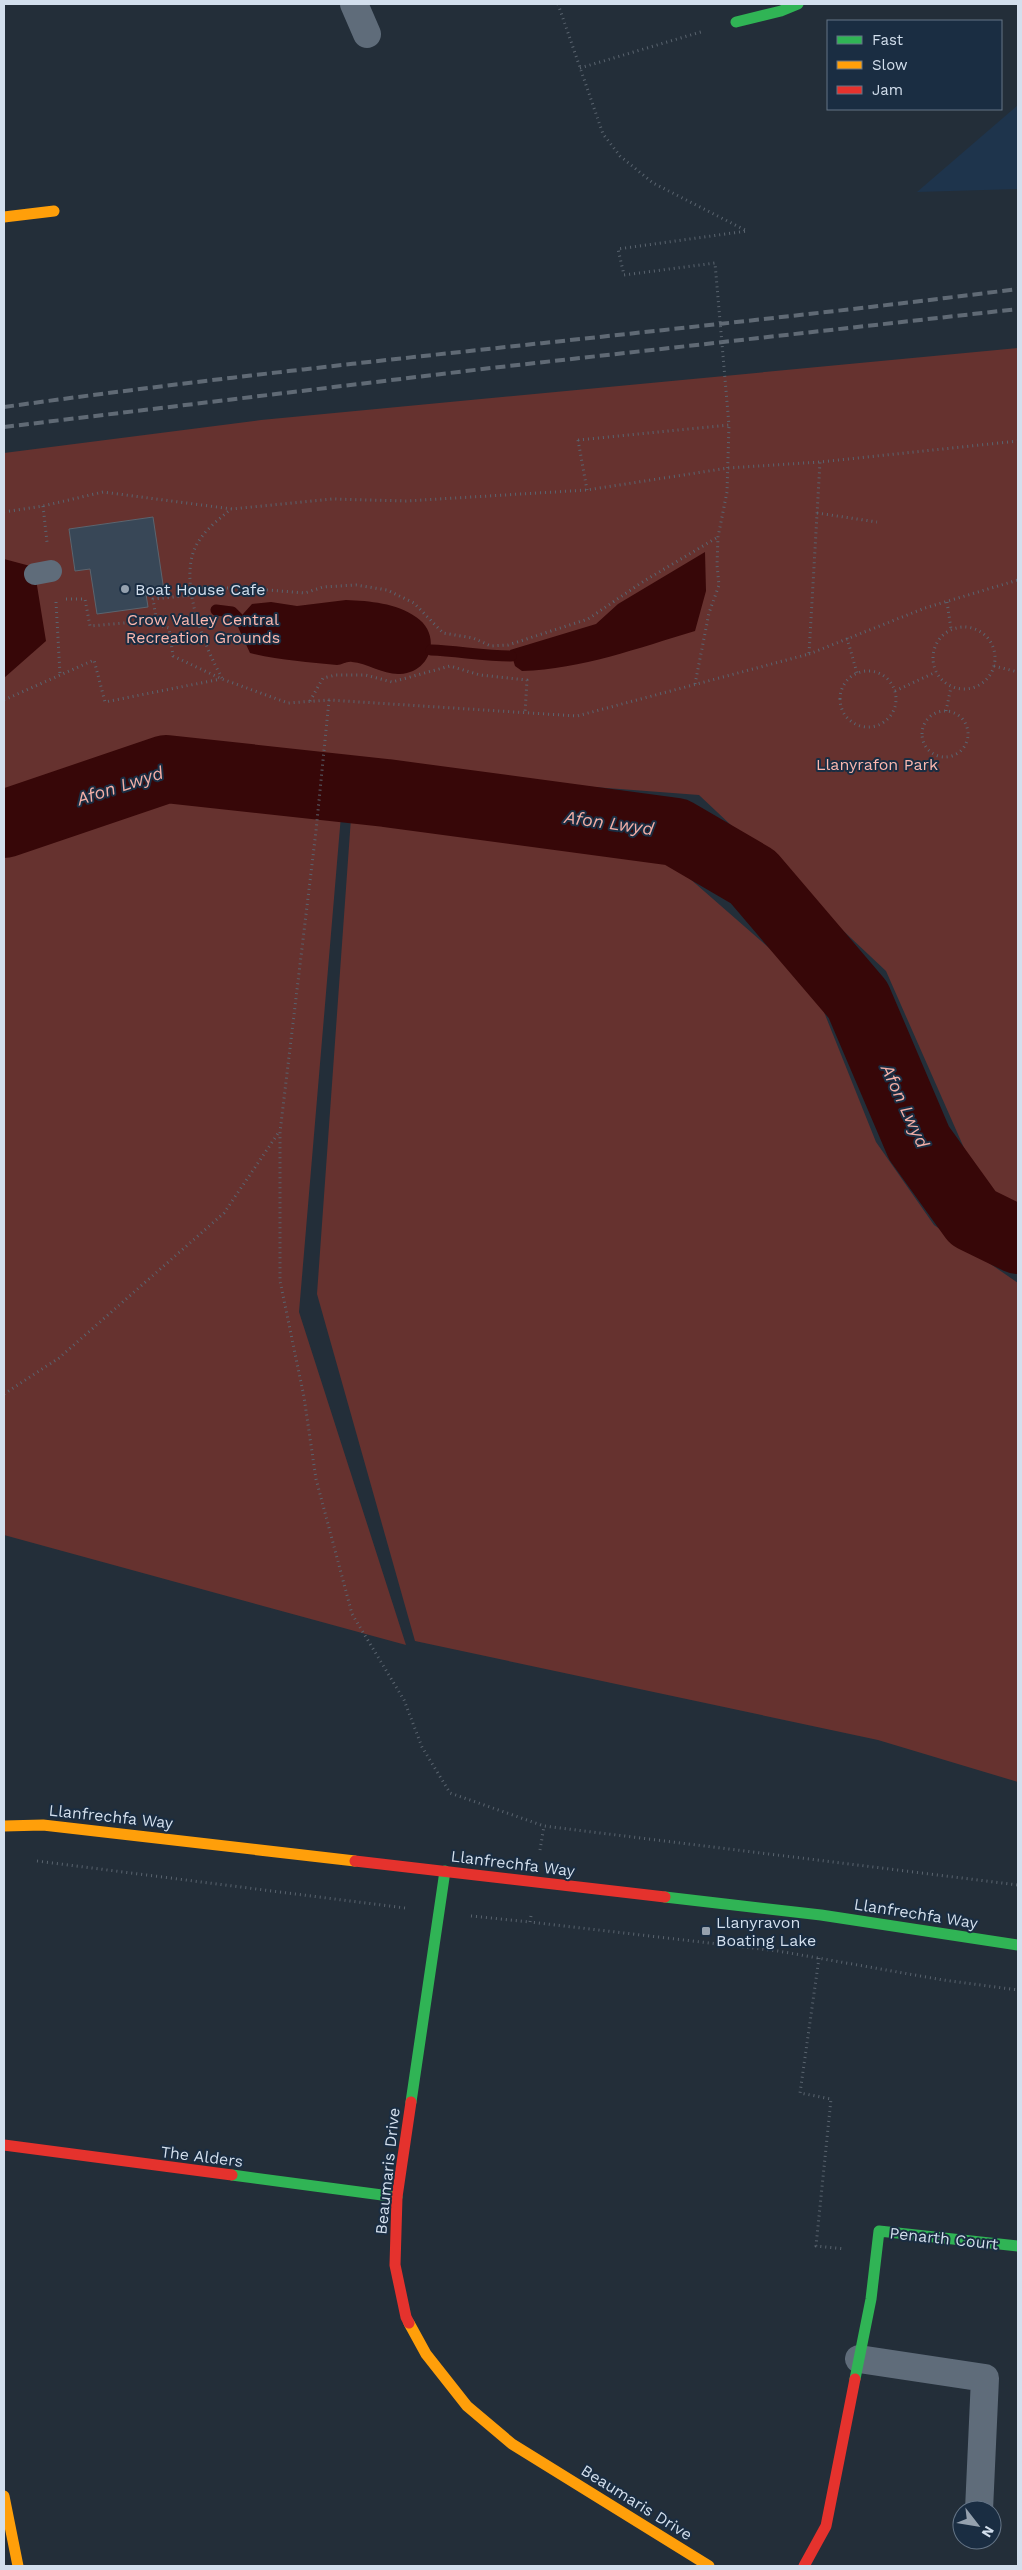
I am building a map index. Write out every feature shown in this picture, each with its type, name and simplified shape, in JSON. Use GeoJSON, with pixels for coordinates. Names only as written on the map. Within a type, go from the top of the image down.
{"type":"FeatureCollection","features":[{"type":"Feature","properties":{"kind":"street"},"geometry":{"type":"LineString","coordinates":[[354,4],[367,34]]}},
{"type":"Feature","properties":{"kind":"street"},"geometry":{"type":"LineString","coordinates":[[736,22],[781,11],[798,4]]}},
{"type":"Feature","properties":{"kind":"street"},"geometry":{"type":"LineString","coordinates":[[4,217],[54,212]]}},
{"type":"Feature","properties":{"kind":"street","name":"Llanfrechfa Way"},"geometry":{"type":"LineString","coordinates":[[4,1826],[44,1824],[821,1915],[1018,1945]]}},
{"type":"Feature","properties":{"kind":"street","name":"Beaumaris Drive"},"geometry":{"type":"LineString","coordinates":[[445,1871],[397,2197],[395,2265],[406,2317],[426,2354],[467,2406],[512,2444],[709,2566]]}},
{"type":"Feature","properties":{"kind":"street","name":"The Alders"},"geometry":{"type":"LineString","coordinates":[[4,2145],[397,2197]]}},
{"type":"Feature","properties":{"kind":"street","name":"Penarth Court"},"geometry":{"type":"LineString","coordinates":[[804,2566],[826,2526],[871,2299],[879,2231],[1018,2246]]}},
{"type":"Feature","properties":{"kind":"street"},"geometry":{"type":"LineString","coordinates":[[859,2359],[985,2378],[979,2500]]}},
{"type":"Feature","properties":{"kind":"street"},"geometry":{"type":"LineString","coordinates":[[4,2496],[18,2566]]}},
{"type":"Feature","properties":{"kind":"path"},"geometry":{"type":"LineString","coordinates":[[558,4],[603,134],[620,156],[654,183],[747,231],[618,249],[624,275],[715,263],[728,425],[727,492],[718,537],[717,565],[719,585],[709,613],[695,684]]}},
{"type":"Feature","properties":{"kind":"path"},"geometry":{"type":"LineString","coordinates":[[580,68],[736,22]]}},
{"type":"Feature","properties":{"kind":"path"},"geometry":{"type":"LineString","coordinates":[[587,490],[578,440],[728,425]]}},
{"type":"Feature","properties":{"kind":"path"},"geometry":{"type":"LineString","coordinates":[[4,512],[43,506],[103,492],[232,509],[332,499],[406,501],[587,490],[728,468],[820,462],[1018,441]]}},
{"type":"Feature","properties":{"kind":"path"},"geometry":{"type":"LineString","coordinates":[[808,654],[820,462]]}},
{"type":"Feature","properties":{"kind":"path"},"geometry":{"type":"LineString","coordinates":[[222,679],[207,653],[199,630],[188,568],[195,546],[209,528],[232,509]]}},
{"type":"Feature","properties":{"kind":"path"},"geometry":{"type":"LineString","coordinates":[[817,513],[876,522]]}},
{"type":"Feature","properties":{"kind":"path"},"geometry":{"type":"LineString","coordinates":[[192,588],[244,588],[305,593],[323,586],[356,585],[388,590],[414,603],[443,634],[473,638],[491,646],[508,645],[588,619],[644,581],[718,537]]}},
{"type":"Feature","properties":{"kind":"path"},"geometry":{"type":"LineString","coordinates":[[56,598],[85,599],[90,626],[146,621],[169,628],[174,656],[222,679],[288,703],[329,700],[577,716],[808,654],[946,602],[1018,580]]}},
{"type":"Feature","properties":{"kind":"path"},"geometry":{"type":"LineString","coordinates":[[157,624],[153,599],[193,594]]}},
{"type":"Feature","properties":{"kind":"path"},"geometry":{"type":"LineString","coordinates":[[946,602],[951,629]]}},
{"type":"Feature","properties":{"kind":"path"},"geometry":{"type":"LineString","coordinates":[[971,627],[980,631],[992,646],[995,656],[994,666],[989,676],[972,688],[951,687],[942,681],[936,672],[933,652],[936,642],[951,629],[971,627]]}},
{"type":"Feature","properties":{"kind":"path"},"geometry":{"type":"LineString","coordinates":[[847,638],[857,673]]}},
{"type":"Feature","properties":{"kind":"path"},"geometry":{"type":"LineString","coordinates":[[4,700],[94,660],[105,702],[222,679]]}},
{"type":"Feature","properties":{"kind":"path"},"geometry":{"type":"LineString","coordinates":[[310,701],[323,678],[336,675],[365,676],[392,682],[450,666],[480,675],[527,680],[525,713]]}},
{"type":"Feature","properties":{"kind":"path"},"geometry":{"type":"LineString","coordinates":[[994,666],[1018,672]]}},
{"type":"Feature","properties":{"kind":"path"},"geometry":{"type":"LineString","coordinates":[[876,672],[891,683],[895,691],[896,700],[890,717],[875,727],[856,725],[843,713],[840,694],[849,678],[857,673],[876,672]]}},
{"type":"Feature","properties":{"kind":"path"},"geometry":{"type":"LineString","coordinates":[[895,691],[936,672]]}},
{"type":"Feature","properties":{"kind":"path"},"geometry":{"type":"LineString","coordinates":[[946,711],[951,687]]}},
{"type":"Feature","properties":{"kind":"path"},"geometry":{"type":"LineString","coordinates":[[329,700],[326,715],[316,831],[280,1132],[280,1281],[304,1397],[316,1478],[352,1614],[404,1700],[422,1747],[450,1793],[544,1826],[1018,1885]]}},
{"type":"Feature","properties":{"kind":"path"},"geometry":{"type":"LineString","coordinates":[[946,711],[957,714],[962,719],[968,733],[964,747],[952,756],[944,757],[937,756],[926,747],[922,732],[928,718],[934,713],[946,711]]}},
{"type":"Feature","properties":{"kind":"path"},"geometry":{"type":"LineString","coordinates":[[4,1394],[59,1358],[224,1212],[280,1132]]}},
{"type":"Feature","properties":{"kind":"path"},"geometry":{"type":"LineString","coordinates":[[33,1861],[438,1913],[530,1922]]}},
{"type":"Feature","properties":{"kind":"path"},"geometry":{"type":"LineString","coordinates":[[819,1958],[800,2093],[831,2099],[816,2246],[876,2252]]}},
{"type":"Feature","properties":{"kind":"shaded area"},"geometry":{"type":"Polygon","coordinates":[[[1018,105],[1018,189],[917,192],[1018,105]]]}},
{"type":"Feature","properties":{"kind":"shaded area"},"geometry":{"type":"Polygon","coordinates":[[[705,552],[706,591],[695,631],[588,662],[522,671],[515,666],[510,650],[596,624],[618,604],[705,552]]]}},
{"type":"Feature","properties":{"kind":"shaded area"},"geometry":{"type":"Polygon","coordinates":[[[4,559],[34,567],[46,641],[4,678],[4,559]]]}},
{"type":"Feature","properties":{"kind":"shaded area"},"geometry":{"type":"Polygon","coordinates":[[[346,600],[373,602],[391,606],[416,617],[424,624],[429,633],[430,651],[426,660],[420,667],[411,672],[394,674],[352,662],[337,665],[272,657],[250,653],[238,627],[243,614],[252,604],[271,602],[297,606],[346,600]]]}},
{"type":"Feature","properties":{"kind":"green space","name":"Crow Valley Central Recreation Grounds"},"geometry":{"type":"Polygon","coordinates":[[[1018,348],[1018,1209],[983,1191],[886,971],[699,795],[345,768],[299,1312],[406,1645],[4,1535],[4,453],[261,420],[1018,348]]]}},
{"type":"Feature","properties":{"kind":"green space"},"geometry":{"type":"Polygon","coordinates":[[[351,818],[673,864],[814,987],[876,1142],[934,1225],[1018,1283],[1018,1782],[878,1740],[415,1641],[317,1294],[351,818]]]}},
{"type":"Feature","properties":{"kind":"building"},"geometry":{"type":"Polygon","coordinates":[[[153,517],[164,591],[146,594],[148,607],[97,614],[90,569],[75,571],[69,529],[153,517]]]}},
{"type":"Feature","properties":{"kind":"waterway"},"geometry":{"type":"LineString","coordinates":[[216,610],[232,612],[240,620]]}},
{"type":"Feature","properties":{"kind":"waterway"},"geometry":{"type":"LineString","coordinates":[[431,650],[511,656]]}},
{"type":"Feature","properties":{"kind":"waterway","name":"Afon Lwyd"},"geometry":{"type":"LineString","coordinates":[[4,824],[166,769],[386,793],[676,832],[753,877],[858,1000],[919,1143],[973,1218],[1018,1240]]}},
{"type":"Feature","properties":{"kind":"railway"},"geometry":{"type":"LineString","coordinates":[[4,407],[384,360],[764,319],[1018,289]]}},
{"type":"Feature","properties":{"kind":"railway"},"geometry":{"type":"LineString","coordinates":[[4,427],[491,368],[1018,309]]}},
{"type":"Feature","properties":{"kind":"traffic: fast"},"geometry":{"type":"LineString","coordinates":[[736,22],[781,11],[798,4]]}},
{"type":"Feature","properties":{"kind":"traffic: fast"},"geometry":{"type":"LineString","coordinates":[[411,2102],[445,1871]]}},
{"type":"Feature","properties":{"kind":"traffic: fast"},"geometry":{"type":"LineString","coordinates":[[665,1897],[821,1915],[1018,1945]]}},
{"type":"Feature","properties":{"kind":"traffic: fast"},"geometry":{"type":"LineString","coordinates":[[232,2175],[397,2197]]}},
{"type":"Feature","properties":{"kind":"traffic: fast"},"geometry":{"type":"LineString","coordinates":[[855,2379],[871,2299],[879,2231],[1018,2246]]}},
{"type":"Feature","properties":{"kind":"traffic: slow"},"geometry":{"type":"LineString","coordinates":[[4,217],[54,211]]}},
{"type":"Feature","properties":{"kind":"traffic: slow"},"geometry":{"type":"LineString","coordinates":[[4,1826],[43,1825],[355,1861]]}},
{"type":"Feature","properties":{"kind":"traffic: slow"},"geometry":{"type":"LineString","coordinates":[[409,2323],[426,2354],[467,2406],[512,2444],[709,2566]]}},
{"type":"Feature","properties":{"kind":"traffic: slow"},"geometry":{"type":"LineString","coordinates":[[4,2496],[18,2566]]}},
{"type":"Feature","properties":{"kind":"traffic: jam"},"geometry":{"type":"LineString","coordinates":[[355,1861],[665,1897]]}},
{"type":"Feature","properties":{"kind":"traffic: jam"},"geometry":{"type":"LineString","coordinates":[[409,2323],[406,2317],[395,2265],[397,2197],[411,2102]]}},
{"type":"Feature","properties":{"kind":"traffic: jam"},"geometry":{"type":"LineString","coordinates":[[4,2145],[232,2175]]}},
{"type":"Feature","properties":{"kind":"traffic: jam"},"geometry":{"type":"LineString","coordinates":[[804,2566],[826,2526],[855,2379]]}},
{"type":"Feature","properties":{"kind":"place","name":"Boat House Cafe"},"geometry":{"type":"Point","coordinates":[125,589]}},
{"type":"Feature","properties":{"kind":"place","name":"Llanyravon Boating Lake"},"geometry":{"type":"Point","coordinates":[706,1931]}},
{"type":"Feature","properties":{"kind":"park label","name":"Llanyrafon Park"},"geometry":{"type":"Point","coordinates":[877,764]}}]}
